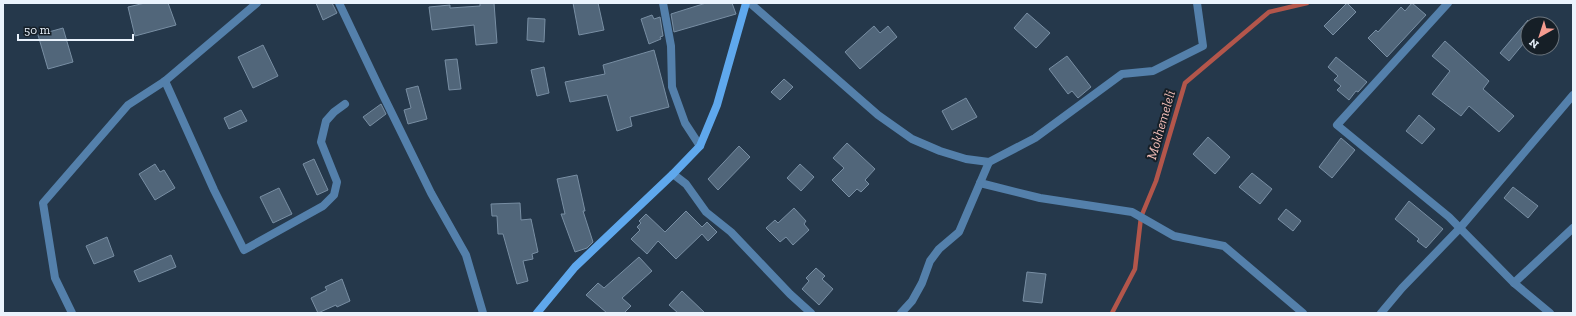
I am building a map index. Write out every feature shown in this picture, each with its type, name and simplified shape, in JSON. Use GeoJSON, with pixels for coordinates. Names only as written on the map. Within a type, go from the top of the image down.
{"type":"FeatureCollection","features":[{"type":"Feature","properties":{"kind":"street"},"geometry":{"type":"LineString","coordinates":[[72,313],[55,278],[42,203],[128,105],[165,81],[256,3]]}},
{"type":"Feature","properties":{"kind":"street"},"geometry":{"type":"LineString","coordinates":[[339,3],[378,88],[431,193],[466,255],[483,313]]}},
{"type":"Feature","properties":{"kind":"street"},"geometry":{"type":"LineString","coordinates":[[663,3],[671,46],[672,87],[685,123],[700,146]]}},
{"type":"Feature","properties":{"kind":"street"},"geometry":{"type":"LineString","coordinates":[[536,313],[575,266],[673,174],[700,146],[717,105],[746,3]]}},
{"type":"Feature","properties":{"kind":"street"},"geometry":{"type":"LineString","coordinates":[[750,3],[878,115],[912,139],[940,151],[966,159],[989,162],[1035,138],[1122,74],[1153,71],[1203,46],[1196,3]]}},
{"type":"Feature","properties":{"kind":"street"},"geometry":{"type":"LineString","coordinates":[[1448,3],[1337,125],[1450,217],[1514,283],[1550,313]]}},
{"type":"Feature","properties":{"kind":"street"},"geometry":{"type":"LineString","coordinates":[[165,81],[214,190],[244,250],[323,206],[334,195],[337,182],[321,142],[326,121],[334,112],[345,104]]}},
{"type":"Feature","properties":{"kind":"street"},"geometry":{"type":"LineString","coordinates":[[1381,313],[1402,288],[1460,228],[1573,95]]}},
{"type":"Feature","properties":{"kind":"street"},"geometry":{"type":"LineString","coordinates":[[901,313],[912,301],[922,283],[930,261],[939,249],[959,232],[989,162]]}},
{"type":"Feature","properties":{"kind":"street"},"geometry":{"type":"LineString","coordinates":[[673,174],[686,184],[706,212],[730,232],[790,294],[811,313]]}},
{"type":"Feature","properties":{"kind":"street"},"geometry":{"type":"LineString","coordinates":[[980,183],[1040,198],[1132,212],[1174,236],[1224,246],[1303,313]]}},
{"type":"Feature","properties":{"kind":"street"},"geometry":{"type":"LineString","coordinates":[[1514,283],[1573,228]]}},
{"type":"Feature","properties":{"kind":"building"},"geometry":{"type":"Polygon","coordinates":[[[145,3],[168,3],[176,25],[135,36],[128,7],[145,3]]]}},
{"type":"Feature","properties":{"kind":"building"},"geometry":{"type":"Polygon","coordinates":[[[316,3],[332,3],[337,13],[323,20],[316,3]]]}},
{"type":"Feature","properties":{"kind":"building"},"geometry":{"type":"Polygon","coordinates":[[[480,3],[494,3],[497,43],[476,45],[474,25],[432,30],[429,7],[450,5],[450,8],[480,6],[480,3]]]}},
{"type":"Feature","properties":{"kind":"building"},"geometry":{"type":"Polygon","coordinates":[[[573,3],[598,3],[604,30],[579,35],[573,3]]]}},
{"type":"Feature","properties":{"kind":"building"},"geometry":{"type":"Polygon","coordinates":[[[706,3],[732,3],[736,14],[674,32],[671,14],[706,3]]]}},
{"type":"Feature","properties":{"kind":"building"},"geometry":{"type":"Polygon","coordinates":[[[1347,3],[1356,12],[1333,35],[1324,26],[1347,3]]]}},
{"type":"Feature","properties":{"kind":"building"},"geometry":{"type":"Polygon","coordinates":[[[1412,3],[1426,15],[1387,57],[1368,38],[1376,30],[1378,32],[1401,7],[1405,11],[1412,3]]]}},
{"type":"Feature","properties":{"kind":"building"},"geometry":{"type":"Polygon","coordinates":[[[1027,13],[1050,33],[1036,48],[1014,28],[1027,13]]]}},
{"type":"Feature","properties":{"kind":"building"},"geometry":{"type":"Polygon","coordinates":[[[652,15],[654,19],[660,17],[663,36],[660,37],[661,39],[649,44],[641,19],[652,15]]]}},
{"type":"Feature","properties":{"kind":"building"},"geometry":{"type":"Polygon","coordinates":[[[528,18],[545,19],[544,42],[527,40],[528,18]]]}},
{"type":"Feature","properties":{"kind":"building"},"geometry":{"type":"Polygon","coordinates":[[[874,26],[880,33],[888,26],[897,37],[860,69],[845,52],[874,26]]]}},
{"type":"Feature","properties":{"kind":"building"},"geometry":{"type":"Polygon","coordinates":[[[63,28],[73,62],[48,69],[38,35],[63,28]]]}},
{"type":"Feature","properties":{"kind":"building"},"geometry":{"type":"Polygon","coordinates":[[[1520,29],[1520,48],[1509,61],[1500,53],[1520,29]]]}},
{"type":"Feature","properties":{"kind":"building"},"geometry":{"type":"Polygon","coordinates":[[[1445,41],[1489,81],[1483,89],[1514,116],[1499,132],[1469,106],[1461,116],[1432,94],[1450,71],[1432,56],[1445,41]]]}},
{"type":"Feature","properties":{"kind":"building"},"geometry":{"type":"Polygon","coordinates":[[[263,45],[278,76],[253,88],[238,57],[263,45]]]}},
{"type":"Feature","properties":{"kind":"building"},"geometry":{"type":"Polygon","coordinates":[[[654,50],[669,107],[630,117],[632,126],[617,131],[607,95],[570,102],[565,82],[605,74],[603,65],[654,50]]]}},
{"type":"Feature","properties":{"kind":"building"},"geometry":{"type":"Polygon","coordinates":[[[1067,56],[1091,87],[1078,98],[1072,91],[1068,94],[1049,69],[1067,56]]]}},
{"type":"Feature","properties":{"kind":"building"},"geometry":{"type":"Polygon","coordinates":[[[1336,57],[1367,82],[1358,92],[1356,91],[1349,100],[1337,90],[1341,86],[1334,80],[1338,76],[1328,67],[1336,57]]]}},
{"type":"Feature","properties":{"kind":"building"},"geometry":{"type":"Polygon","coordinates":[[[457,59],[461,89],[449,90],[445,60],[457,59]]]}},
{"type":"Feature","properties":{"kind":"building"},"geometry":{"type":"Polygon","coordinates":[[[544,67],[549,93],[537,96],[531,70],[544,67]]]}},
{"type":"Feature","properties":{"kind":"building"},"geometry":{"type":"Polygon","coordinates":[[[784,79],[793,87],[780,100],[771,92],[784,79]]]}},
{"type":"Feature","properties":{"kind":"building"},"geometry":{"type":"Polygon","coordinates":[[[418,86],[427,119],[408,124],[404,110],[411,108],[406,89],[418,86]]]}},
{"type":"Feature","properties":{"kind":"building"},"geometry":{"type":"Polygon","coordinates":[[[966,98],[977,117],[952,130],[942,111],[966,98]]]}},
{"type":"Feature","properties":{"kind":"building"},"geometry":{"type":"Polygon","coordinates":[[[381,104],[386,114],[370,126],[363,117],[381,104]]]}},
{"type":"Feature","properties":{"kind":"building"},"geometry":{"type":"Polygon","coordinates":[[[241,110],[247,121],[229,129],[224,118],[241,110]]]}},
{"type":"Feature","properties":{"kind":"building"},"geometry":{"type":"Polygon","coordinates":[[[1419,115],[1435,129],[1422,144],[1406,131],[1419,115]]]}},
{"type":"Feature","properties":{"kind":"building"},"geometry":{"type":"Polygon","coordinates":[[[1208,137],[1230,157],[1215,174],[1193,154],[1208,137]]]}},
{"type":"Feature","properties":{"kind":"building"},"geometry":{"type":"Polygon","coordinates":[[[1341,138],[1355,150],[1332,178],[1319,167],[1341,138]]]}},
{"type":"Feature","properties":{"kind":"building"},"geometry":{"type":"Polygon","coordinates":[[[847,143],[875,169],[865,180],[869,184],[861,192],[857,189],[849,197],[832,180],[844,168],[833,158],[847,143]]]}},
{"type":"Feature","properties":{"kind":"building"},"geometry":{"type":"Polygon","coordinates":[[[739,146],[750,157],[718,190],[708,179],[739,146]]]}},
{"type":"Feature","properties":{"kind":"building"},"geometry":{"type":"Polygon","coordinates":[[[314,159],[328,190],[317,195],[303,164],[314,159]]]}},
{"type":"Feature","properties":{"kind":"building"},"geometry":{"type":"Polygon","coordinates":[[[155,164],[160,172],[164,170],[175,188],[155,200],[139,174],[155,164]]]}},
{"type":"Feature","properties":{"kind":"building"},"geometry":{"type":"Polygon","coordinates":[[[800,164],[814,177],[801,191],[787,178],[800,164]]]}},
{"type":"Feature","properties":{"kind":"building"},"geometry":{"type":"Polygon","coordinates":[[[1252,173],[1272,189],[1260,204],[1239,187],[1252,173]]]}},
{"type":"Feature","properties":{"kind":"building"},"geometry":{"type":"Polygon","coordinates":[[[577,175],[585,211],[583,211],[593,242],[587,248],[575,252],[561,214],[565,214],[557,179],[577,175]]]}},
{"type":"Feature","properties":{"kind":"building"},"geometry":{"type":"Polygon","coordinates":[[[1513,187],[1538,206],[1528,218],[1504,198],[1513,187]]]}},
{"type":"Feature","properties":{"kind":"building"},"geometry":{"type":"Polygon","coordinates":[[[279,188],[292,214],[273,223],[260,197],[279,188]]]}},
{"type":"Feature","properties":{"kind":"building"},"geometry":{"type":"Polygon","coordinates":[[[1409,201],[1443,229],[1426,248],[1417,241],[1419,239],[1395,219],[1409,201]]]}},
{"type":"Feature","properties":{"kind":"building"},"geometry":{"type":"Polygon","coordinates":[[[520,203],[521,220],[531,219],[538,252],[532,254],[533,259],[523,261],[528,281],[517,284],[503,234],[498,234],[497,216],[492,216],[491,204],[520,203]]]}},
{"type":"Feature","properties":{"kind":"building"},"geometry":{"type":"Polygon","coordinates":[[[794,208],[806,221],[804,224],[809,230],[793,245],[786,237],[780,242],[766,228],[775,220],[778,223],[794,208]]]}},
{"type":"Feature","properties":{"kind":"building"},"geometry":{"type":"Polygon","coordinates":[[[1286,209],[1301,221],[1293,231],[1278,219],[1286,209]]]}},
{"type":"Feature","properties":{"kind":"building"},"geometry":{"type":"Polygon","coordinates":[[[686,211],[702,227],[707,222],[717,232],[708,241],[702,234],[676,259],[658,241],[647,254],[631,239],[640,230],[637,227],[641,223],[639,221],[646,214],[665,232],[686,211]]]}},
{"type":"Feature","properties":{"kind":"building"},"geometry":{"type":"Polygon","coordinates":[[[107,237],[114,256],[94,264],[86,246],[107,237]]]}},
{"type":"Feature","properties":{"kind":"building"},"geometry":{"type":"Polygon","coordinates":[[[171,255],[176,267],[139,282],[134,271],[171,255]]]}},
{"type":"Feature","properties":{"kind":"building"},"geometry":{"type":"Polygon","coordinates":[[[639,257],[652,271],[622,298],[631,306],[624,313],[607,313],[586,295],[598,283],[604,288],[639,257]]]}},
{"type":"Feature","properties":{"kind":"building"},"geometry":{"type":"Polygon","coordinates":[[[816,268],[825,276],[822,279],[833,289],[819,305],[802,289],[809,281],[806,278],[816,268]]]}},
{"type":"Feature","properties":{"kind":"building"},"geometry":{"type":"Polygon","coordinates":[[[1027,272],[1046,274],[1042,303],[1023,301],[1027,272]]]}},
{"type":"Feature","properties":{"kind":"building"},"geometry":{"type":"Polygon","coordinates":[[[342,279],[350,301],[318,313],[311,298],[327,290],[325,287],[342,279]]]}},
{"type":"Feature","properties":{"kind":"building"},"geometry":{"type":"Polygon","coordinates":[[[682,291],[705,313],[678,313],[669,305],[682,291]]]}},
{"type":"Feature","properties":{"kind":"waterway","name":"Mokhemeleli"},"geometry":{"type":"LineString","coordinates":[[1112,313],[1135,269],[1141,217],[1156,181],[1185,83],[1269,12],[1307,3]]}}]}
